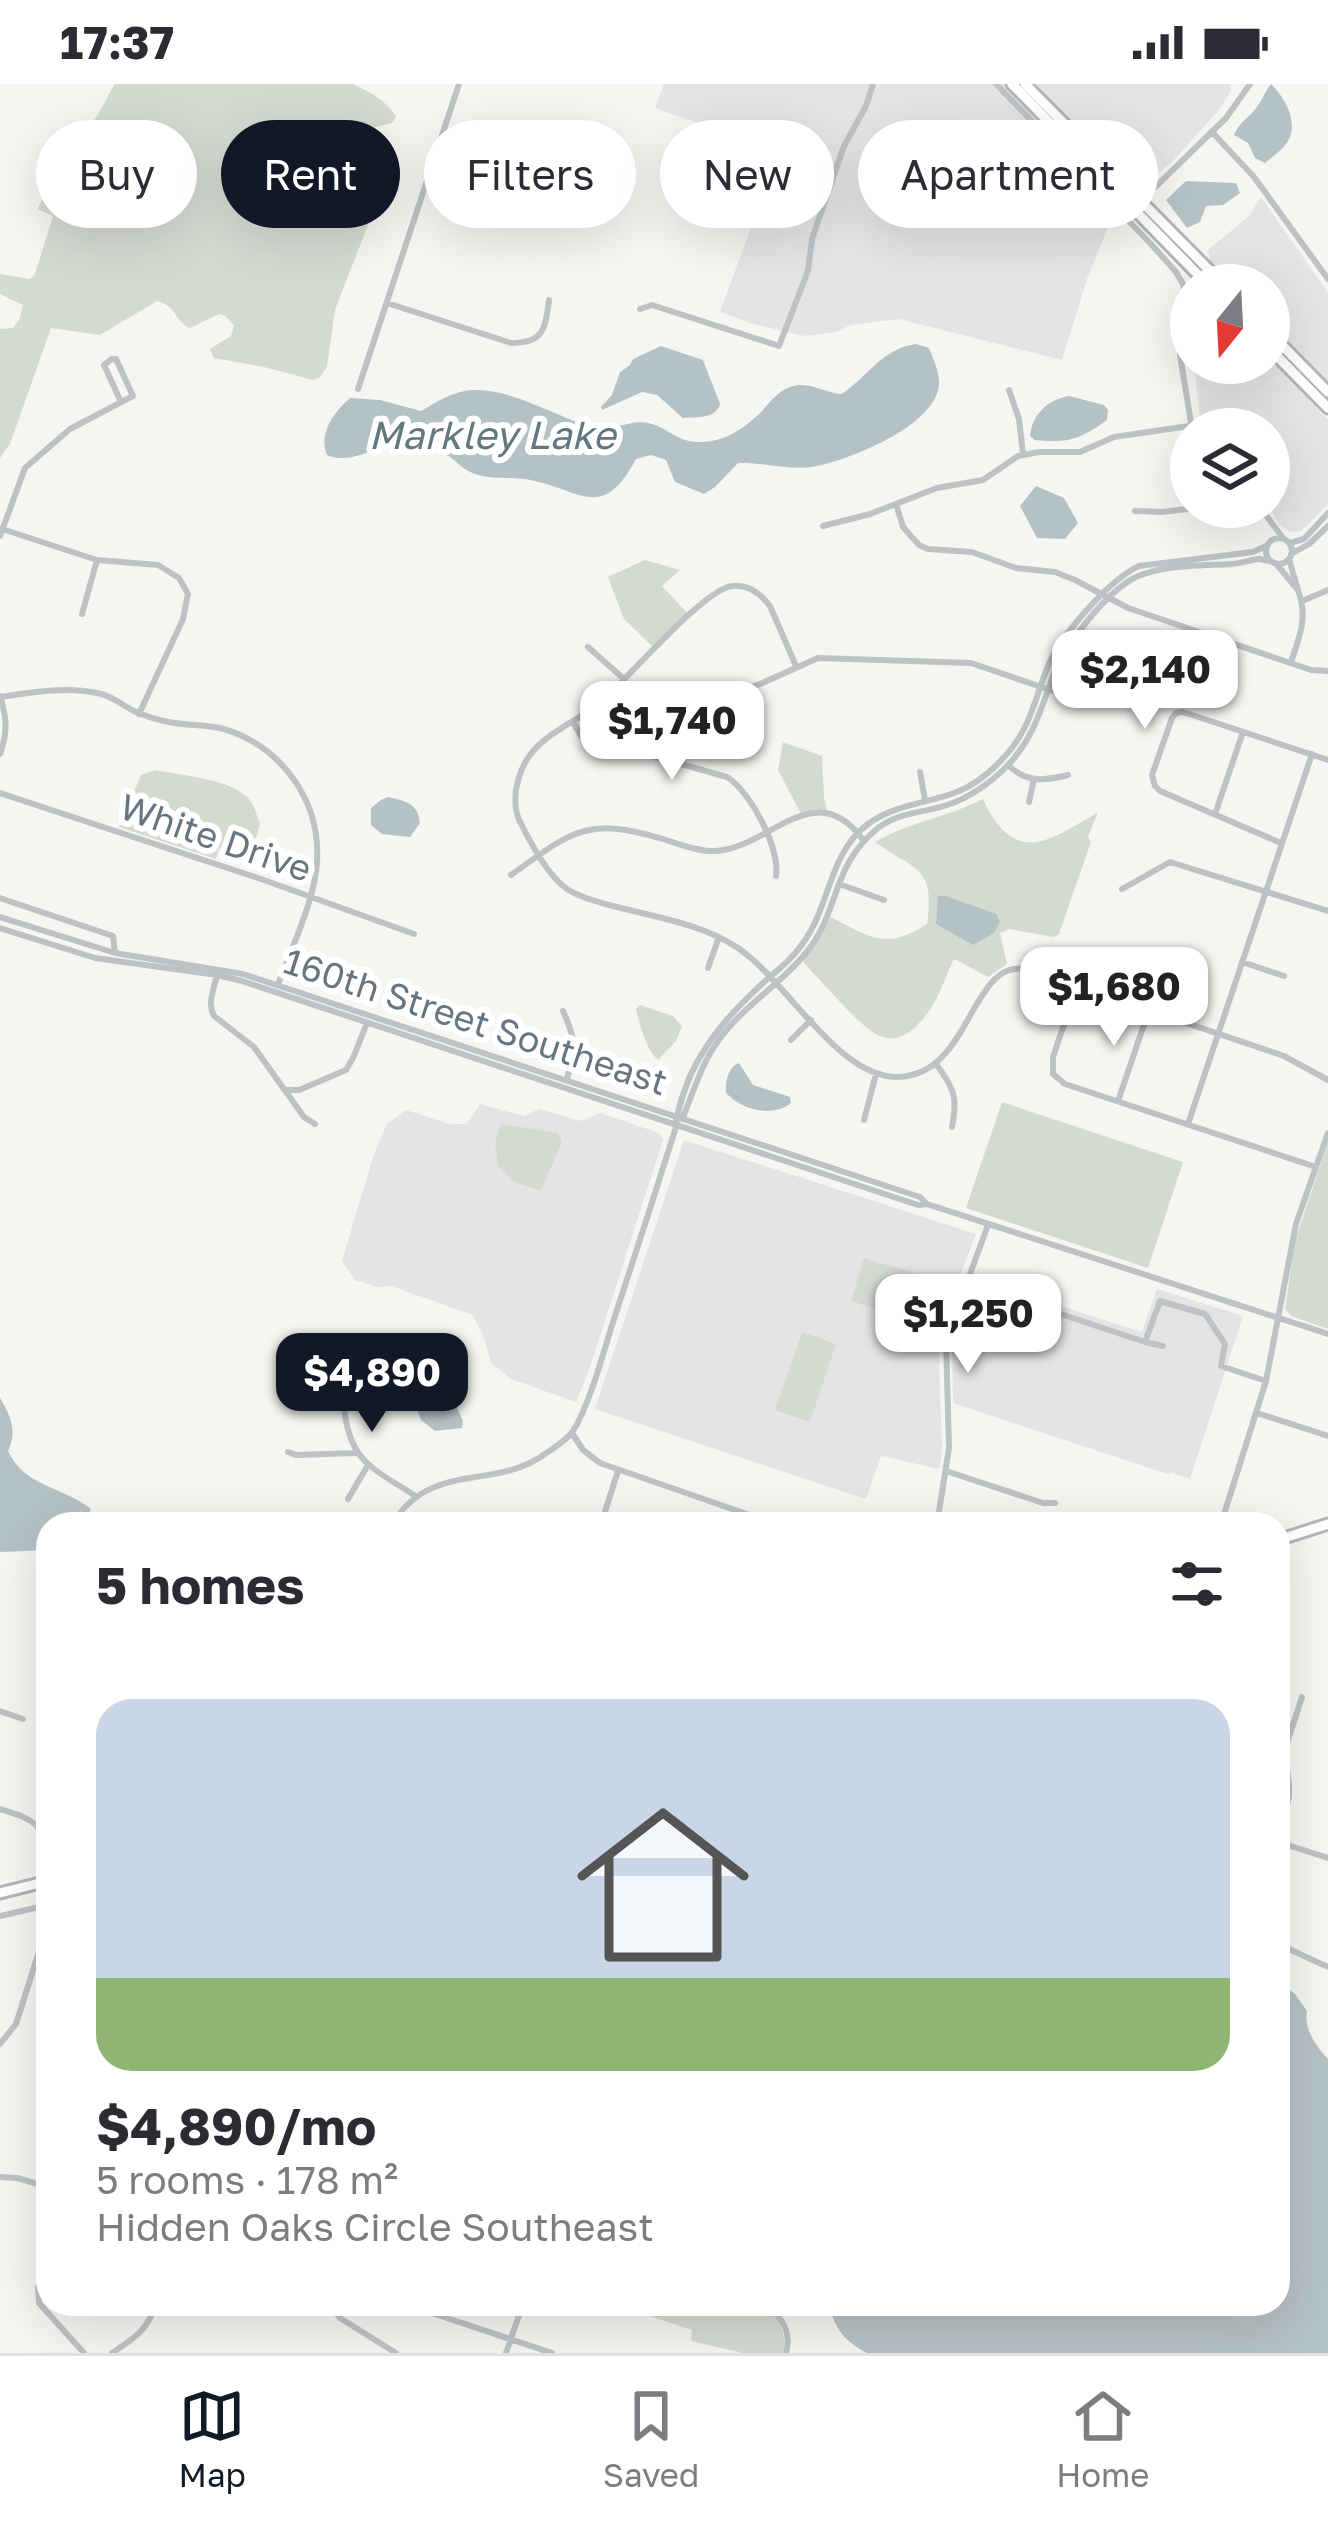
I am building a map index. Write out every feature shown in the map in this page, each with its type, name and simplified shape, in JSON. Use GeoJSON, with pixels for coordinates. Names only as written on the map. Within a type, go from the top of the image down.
{"type":"FeatureCollection","features":[{"type":"Feature","properties":{"kind":"main road"},"geometry":{"type":"LineString","coordinates":[[1012,84],[1050,120]]}},
{"type":"Feature","properties":{"kind":"main road"},"geometry":{"type":"LineString","coordinates":[[1025,84],[1059,120]]}},
{"type":"Feature","properties":{"kind":"main road"},"geometry":{"type":"LineString","coordinates":[[1158,224],[1201,264]]}},
{"type":"Feature","properties":{"kind":"main road"},"geometry":{"type":"LineString","coordinates":[[1158,228],[1190,264]]}},
{"type":"Feature","properties":{"kind":"main road"},"geometry":{"type":"LineString","coordinates":[[1290,353],[1328,392]]}},
{"type":"Feature","properties":{"kind":"main road"},"geometry":{"type":"LineString","coordinates":[[1290,369],[1328,408]]}},
{"type":"Feature","properties":{"kind":"main road"},"geometry":{"type":"LineString","coordinates":[[1290,1536],[1328,1524]]}},
{"type":"Feature","properties":{"kind":"main road"},"geometry":{"type":"LineString","coordinates":[[0,1893],[36,1884]]}},
{"type":"Feature","properties":{"kind":"street"},"geometry":{"type":"LineString","coordinates":[[358,388],[459,84]]}},
{"type":"Feature","properties":{"kind":"street"},"geometry":{"type":"LineString","coordinates":[[640,309],[652,305],[778,346],[808,271],[812,239],[844,146],[873,84]]}},
{"type":"Feature","properties":{"kind":"street"},"geometry":{"type":"LineString","coordinates":[[996,84],[1184,284],[1188,309],[1180,355],[1188,408]]}},
{"type":"Feature","properties":{"kind":"street"},"geometry":{"type":"LineString","coordinates":[[1158,184],[1226,118],[1250,84]]}},
{"type":"Feature","properties":{"kind":"street"},"geometry":{"type":"LineString","coordinates":[[1212,132],[1254,177],[1328,279]]}},
{"type":"Feature","properties":{"kind":"street"},"geometry":{"type":"LineString","coordinates":[[387,303],[511,343],[530,343],[540,335],[549,300]]}},
{"type":"Feature","properties":{"kind":"street"},"geometry":{"type":"LineString","coordinates":[[121,402],[104,364],[112,358],[133,396],[57,437],[25,468],[1,532],[97,560],[158,565],[179,578],[188,594],[183,619],[139,714]]}},
{"type":"Feature","properties":{"kind":"street"},"geometry":{"type":"LineString","coordinates":[[1009,390],[1024,454]]}},
{"type":"Feature","properties":{"kind":"street"},"geometry":{"type":"LineString","coordinates":[[823,526],[937,488],[982,480],[1024,454],[1081,452],[1114,437],[1170,430]]}},
{"type":"Feature","properties":{"kind":"street"},"geometry":{"type":"LineString","coordinates":[[896,504],[903,527],[928,549],[972,552],[1016,568],[1055,572],[1128,608],[1311,670],[1328,671]]}},
{"type":"Feature","properties":{"kind":"street"},"geometry":{"type":"LineString","coordinates":[[1135,511],[1170,511]]}},
{"type":"Feature","properties":{"kind":"street"},"geometry":{"type":"LineString","coordinates":[[834,882],[882,824],[969,785],[1004,757],[1070,646],[1123,573],[1139,566],[1253,551],[1274,539],[1304,539],[1328,513]]}},
{"type":"Feature","properties":{"kind":"street"},"geometry":{"type":"LineString","coordinates":[[1105,596],[1153,571],[1259,559],[1283,563],[1328,526]]}},
{"type":"Feature","properties":{"kind":"street"},"geometry":{"type":"LineString","coordinates":[[1273,528],[1266,554],[1298,590]]}},
{"type":"Feature","properties":{"kind":"street"},"geometry":{"type":"LineString","coordinates":[[1276,528],[1286,541],[1302,601],[1304,622],[1290,663]]}},
{"type":"Feature","properties":{"kind":"street"},"geometry":{"type":"LineString","coordinates":[[82,614],[97,560]]}},
{"type":"Feature","properties":{"kind":"street"},"geometry":{"type":"LineString","coordinates":[[796,666],[764,598],[753,589],[730,586],[707,600],[601,702],[537,747],[517,786],[517,815],[556,880],[580,896],[719,938],[752,958],[848,1060],[876,1074],[908,1076],[936,1064],[997,975],[1018,968],[1284,1055],[1328,1081]]}},
{"type":"Feature","properties":{"kind":"street"},"geometry":{"type":"LineString","coordinates":[[1302,601],[1328,590]]}},
{"type":"Feature","properties":{"kind":"street"},"geometry":{"type":"LineString","coordinates":[[588,647],[623,679]]}},
{"type":"Feature","properties":{"kind":"street"},"geometry":{"type":"LineString","coordinates":[[674,761],[686,723],[698,708],[818,658],[953,662],[1045,689],[1088,696]]}},
{"type":"Feature","properties":{"kind":"street"},"geometry":{"type":"LineString","coordinates":[[402,1512],[416,1496],[444,1482],[525,1465],[572,1433],[595,1378],[676,1126],[718,1041],[774,979],[807,952],[817,937],[839,857],[858,832],[882,814],[948,805],[996,777],[1033,732],[1045,689]]}},
{"type":"Feature","properties":{"kind":"street"},"geometry":{"type":"LineString","coordinates":[[0,754],[7,735],[0,696],[46,690],[103,694],[139,714],[220,728],[269,751],[303,792],[317,862],[278,985]]}},
{"type":"Feature","properties":{"kind":"street"},"geometry":{"type":"LineString","coordinates":[[1281,843],[1155,786],[1153,776],[1172,718],[1183,712],[1328,760]]}},
{"type":"Feature","properties":{"kind":"street"},"geometry":{"type":"LineString","coordinates":[[573,722],[581,736],[600,751],[650,755],[738,784],[764,832],[777,864],[776,876]]}},
{"type":"Feature","properties":{"kind":"street"},"geometry":{"type":"LineString","coordinates":[[1215,815],[1243,732]]}},
{"type":"Feature","properties":{"kind":"street"},"geometry":{"type":"LineString","coordinates":[[1188,1124],[1312,754]]}},
{"type":"Feature","properties":{"kind":"street"},"geometry":{"type":"LineString","coordinates":[[1008,765],[1034,779],[1068,775]]}},
{"type":"Feature","properties":{"kind":"street"},"geometry":{"type":"LineString","coordinates":[[920,772],[926,805]]}},
{"type":"Feature","properties":{"kind":"street"},"geometry":{"type":"LineString","coordinates":[[1029,802],[1034,779]]}},
{"type":"Feature","properties":{"kind":"street","name":"White Drive"},"geometry":{"type":"LineString","coordinates":[[0,793],[414,934]]}},
{"type":"Feature","properties":{"kind":"street"},"geometry":{"type":"LineString","coordinates":[[511,875],[565,839],[597,827],[630,829],[716,851],[733,848],[795,818],[824,812],[848,822],[864,841]]}},
{"type":"Feature","properties":{"kind":"street"},"geometry":{"type":"LineString","coordinates":[[1122,889],[1170,862],[1328,911]]}},
{"type":"Feature","properties":{"kind":"street"},"geometry":{"type":"LineString","coordinates":[[834,882],[884,900]]}},
{"type":"Feature","properties":{"kind":"street"},"geometry":{"type":"LineString","coordinates":[[0,898],[113,936],[115,953]]}},
{"type":"Feature","properties":{"kind":"street","name":"160th Street Southeast"},"geometry":{"type":"LineString","coordinates":[[0,917],[115,953],[219,968],[278,985],[676,1126],[1328,1334]]}},
{"type":"Feature","properties":{"kind":"street","name":"160th Street Southeast"},"geometry":{"type":"LineString","coordinates":[[0,928],[106,961],[217,975],[368,1018],[567,1078],[920,1197],[927,1204]]}},
{"type":"Feature","properties":{"kind":"street"},"geometry":{"type":"LineString","coordinates":[[708,968],[719,938]]}},
{"type":"Feature","properties":{"kind":"street"},"geometry":{"type":"LineString","coordinates":[[1242,962],[1284,976]]}},
{"type":"Feature","properties":{"kind":"street"},"geometry":{"type":"LineString","coordinates":[[217,975],[211,999],[214,1016],[254,1047],[304,1117],[315,1124]]}},
{"type":"Feature","properties":{"kind":"street"},"geometry":{"type":"LineString","coordinates":[[1077,986],[1053,1057],[1053,1074],[1064,1084],[1316,1167]]}},
{"type":"Feature","properties":{"kind":"street"},"geometry":{"type":"LineString","coordinates":[[1118,1101],[1149,1010]]}},
{"type":"Feature","properties":{"kind":"street"},"geometry":{"type":"LineString","coordinates":[[563,1011],[575,1036],[567,1078]]}},
{"type":"Feature","properties":{"kind":"street"},"geometry":{"type":"LineString","coordinates":[[286,1090],[299,1090],[346,1070],[368,1018]]}},
{"type":"Feature","properties":{"kind":"street"},"geometry":{"type":"LineString","coordinates":[[791,1040],[811,1020]]}},
{"type":"Feature","properties":{"kind":"street"},"geometry":{"type":"LineString","coordinates":[[936,1064],[954,1090],[952,1127]]}},
{"type":"Feature","properties":{"kind":"street"},"geometry":{"type":"LineString","coordinates":[[864,1120],[876,1074]]}},
{"type":"Feature","properties":{"kind":"street"},"geometry":{"type":"LineString","coordinates":[[1225,1512],[1266,1382],[1296,1223],[1328,1133]]}},
{"type":"Feature","properties":{"kind":"street"},"geometry":{"type":"LineString","coordinates":[[940,1512],[950,1424],[946,1346],[988,1225]]}},
{"type":"Feature","properties":{"kind":"street"},"geometry":{"type":"LineString","coordinates":[[967,1283],[1163,1346]]}},
{"type":"Feature","properties":{"kind":"street"},"geometry":{"type":"LineString","coordinates":[[1144,1342],[1160,1301],[1205,1314],[1225,1344],[1221,1366],[1266,1382]]}},
{"type":"Feature","properties":{"kind":"street"},"geometry":{"type":"LineString","coordinates":[[339,1368],[348,1428],[358,1453],[368,1465],[416,1496]]}},
{"type":"Feature","properties":{"kind":"street"},"geometry":{"type":"LineString","coordinates":[[1257,1413],[1328,1436]]}},
{"type":"Feature","properties":{"kind":"street"},"geometry":{"type":"LineString","coordinates":[[572,1433],[583,1450],[618,1471],[740,1512]]}},
{"type":"Feature","properties":{"kind":"street"},"geometry":{"type":"LineString","coordinates":[[288,1453],[358,1453]]}},
{"type":"Feature","properties":{"kind":"street"},"geometry":{"type":"LineString","coordinates":[[349,1498],[368,1465]]}},
{"type":"Feature","properties":{"kind":"street"},"geometry":{"type":"LineString","coordinates":[[605,1512],[618,1471]]}},
{"type":"Feature","properties":{"kind":"street"},"geometry":{"type":"LineString","coordinates":[[946,1471],[1054,1503]]}},
{"type":"Feature","properties":{"kind":"street"},"geometry":{"type":"LineString","coordinates":[[1290,1734],[1302,1697]]}},
{"type":"Feature","properties":{"kind":"street"},"geometry":{"type":"LineString","coordinates":[[0,1711],[23,1719]]}},
{"type":"Feature","properties":{"kind":"street"},"geometry":{"type":"LineString","coordinates":[[0,1809],[36,1823]]}},
{"type":"Feature","properties":{"kind":"street"},"geometry":{"type":"LineString","coordinates":[[1290,1846],[1328,1858]]}},
{"type":"Feature","properties":{"kind":"street"},"geometry":{"type":"LineString","coordinates":[[0,1916],[36,1908]]}},
{"type":"Feature","properties":{"kind":"street"},"geometry":{"type":"LineString","coordinates":[[1290,1950],[1328,1967]]}},
{"type":"Feature","properties":{"kind":"street"},"geometry":{"type":"LineString","coordinates":[[0,2044],[16,2024],[36,1961]]}},
{"type":"Feature","properties":{"kind":"street"},"geometry":{"type":"LineString","coordinates":[[0,2177],[36,2183]]}},
{"type":"Feature","properties":{"kind":"street"},"geometry":{"type":"LineString","coordinates":[[51,2316],[84,2353]]}},
{"type":"Feature","properties":{"kind":"street"},"geometry":{"type":"LineString","coordinates":[[112,2353],[140,2334],[151,2316]]}},
{"type":"Feature","properties":{"kind":"street"},"geometry":{"type":"LineString","coordinates":[[339,2316],[396,2353]]}},
{"type":"Feature","properties":{"kind":"street"},"geometry":{"type":"LineString","coordinates":[[441,2316],[552,2353]]}},
{"type":"Feature","properties":{"kind":"street"},"geometry":{"type":"LineString","coordinates":[[506,2353],[519,2316]]}},
{"type":"Feature","properties":{"kind":"street"},"geometry":{"type":"LineString","coordinates":[[778,2316],[786,2326],[786,2353]]}},
{"type":"Feature","properties":{"kind":"shaded area"},"geometry":{"type":"Polygon","coordinates":[[[115,84],[353,84],[377,97],[396,117],[221,120],[221,228],[367,228],[335,310],[327,367],[319,378],[214,358],[210,349],[231,336],[234,325],[225,316],[219,314],[190,328],[157,301],[100,335],[51,328],[10,444],[0,458],[0,329],[13,328],[23,305],[0,294],[0,274],[30,279],[49,228],[197,228],[197,120],[93,120],[115,84]]]}},
{"type":"Feature","properties":{"kind":"shaded area"},"geometry":{"type":"Polygon","coordinates":[[[664,84],[1230,84],[1231,91],[1219,110],[1158,173],[1158,120],[858,120],[858,228],[1108,228],[1062,360],[899,319],[805,336],[720,312],[751,228],[834,228],[834,120],[690,120],[655,108],[664,84]]]}},
{"type":"Feature","properties":{"kind":"shaded area"},"geometry":{"type":"Polygon","coordinates":[[[1261,197],[1328,293],[1328,382],[1290,343],[1290,264],[1210,262],[1208,250],[1249,216],[1261,197]]]}},
{"type":"Feature","properties":{"kind":"shaded area"},"geometry":{"type":"Polygon","coordinates":[[[1290,379],[1328,420],[1328,504],[1301,531],[1284,528],[1290,528],[1290,408],[1199,408],[1196,384],[1290,384],[1290,379]]]}},
{"type":"Feature","properties":{"kind":"shaded area"},"geometry":{"type":"Polygon","coordinates":[[[645,560],[680,570],[662,586],[688,614],[652,646],[624,619],[608,577],[645,560]]]}},
{"type":"Feature","properties":{"kind":"shaded area"},"geometry":{"type":"Polygon","coordinates":[[[783,742],[822,756],[828,814],[801,814],[778,770],[783,742]]]}},
{"type":"Feature","properties":{"kind":"shaded area"},"geometry":{"type":"Polygon","coordinates":[[[155,770],[240,791],[260,824],[255,843],[248,838],[219,849],[216,859],[119,827],[141,775],[155,770]]]}},
{"type":"Feature","properties":{"kind":"shaded area"},"geometry":{"type":"Polygon","coordinates":[[[983,799],[1007,834],[1020,841],[1047,839],[1098,812],[1059,934],[1009,929],[1000,933],[1007,964],[988,977],[954,959],[934,1004],[918,1025],[906,1034],[885,1038],[854,1016],[803,962],[831,917],[868,935],[889,939],[927,924],[928,891],[920,872],[875,842],[983,799]]]}},
{"type":"Feature","properties":{"kind":"shaded area"},"geometry":{"type":"Polygon","coordinates":[[[640,1005],[673,1016],[682,1026],[676,1041],[658,1060],[642,1030],[636,1009],[640,1005]]]}},
{"type":"Feature","properties":{"kind":"shaded area"},"geometry":{"type":"Polygon","coordinates":[[[1002,1102],[1183,1162],[1148,1268],[966,1208],[1002,1102]]]}},
{"type":"Feature","properties":{"kind":"shaded area"},"geometry":{"type":"Polygon","coordinates":[[[480,1104],[524,1116],[539,1109],[581,1121],[600,1113],[659,1133],[663,1140],[576,1402],[511,1379],[491,1363],[473,1315],[391,1286],[355,1280],[342,1261],[387,1124],[406,1110],[449,1124],[467,1124],[480,1104]]]}},
{"type":"Feature","properties":{"kind":"shaded area"},"geometry":{"type":"Polygon","coordinates":[[[501,1124],[558,1133],[562,1141],[541,1191],[515,1182],[498,1166],[495,1143],[501,1124]]]}},
{"type":"Feature","properties":{"kind":"shaded area"},"geometry":{"type":"Polygon","coordinates":[[[684,1140],[976,1234],[938,1332],[940,1469],[881,1456],[866,1499],[595,1409],[684,1140]]]}},
{"type":"Feature","properties":{"kind":"shaded area"},"geometry":{"type":"Polygon","coordinates":[[[1328,1142],[1328,1329],[1291,1316],[1285,1309],[1295,1241],[1328,1142]]]}},
{"type":"Feature","properties":{"kind":"shaded area"},"geometry":{"type":"Polygon","coordinates":[[[864,1258],[940,1281],[927,1324],[851,1301],[864,1258]]]}},
{"type":"Feature","properties":{"kind":"shaded area"},"geometry":{"type":"Polygon","coordinates":[[[974,1278],[1142,1332],[1157,1289],[1243,1316],[1190,1479],[953,1403],[952,1340],[974,1278]]]}},
{"type":"Feature","properties":{"kind":"shaded area"},"geometry":{"type":"Polygon","coordinates":[[[802,1332],[836,1344],[810,1422],[775,1410],[802,1332]]]}},
{"type":"Feature","properties":{"kind":"shaded area"},"geometry":{"type":"Polygon","coordinates":[[[649,2316],[774,2316],[783,2332],[783,2353],[743,2353],[691,2341],[692,2330],[649,2316]]]}},
{"type":"Feature","properties":{"kind":"water"},"geometry":{"type":"Polygon","coordinates":[[[1271,84],[1285,103],[1292,126],[1286,144],[1265,163],[1234,135],[1271,84]]]}},
{"type":"Feature","properties":{"kind":"water"},"geometry":{"type":"Polygon","coordinates":[[[1186,181],[1236,183],[1240,193],[1223,205],[1206,206],[1200,222],[1187,228],[1166,200],[1186,181]]]}},
{"type":"Feature","properties":{"kind":"water","name":"Markley Lake"},"geometry":{"type":"Polygon","coordinates":[[[916,344],[929,348],[939,384],[923,414],[907,427],[867,449],[812,467],[738,463],[704,494],[675,482],[666,460],[651,455],[636,459],[611,491],[587,497],[524,479],[475,474],[445,454],[413,445],[388,446],[348,458],[327,455],[325,447],[329,424],[350,398],[421,411],[471,390],[506,395],[593,427],[648,423],[684,439],[710,441],[746,425],[785,389],[803,385],[842,394],[885,357],[916,344]]]}},
{"type":"Feature","properties":{"kind":"water"},"geometry":{"type":"Polygon","coordinates":[[[661,346],[703,360],[718,409],[683,418],[657,395],[642,392],[602,410],[620,372],[633,359],[661,346]]]}},
{"type":"Feature","properties":{"kind":"water"},"geometry":{"type":"Polygon","coordinates":[[[1069,396],[1104,405],[1107,420],[1073,439],[1047,441],[1030,436],[1042,409],[1069,396]]]}},
{"type":"Feature","properties":{"kind":"water"},"geometry":{"type":"Polygon","coordinates":[[[1036,486],[1064,498],[1078,523],[1065,539],[1037,538],[1020,506],[1036,486]]]}},
{"type":"Feature","properties":{"kind":"water"},"geometry":{"type":"Polygon","coordinates":[[[388,797],[417,811],[420,823],[410,837],[382,834],[371,825],[371,808],[388,797]]]}},
{"type":"Feature","properties":{"kind":"water"},"geometry":{"type":"Polygon","coordinates":[[[938,896],[996,914],[1000,921],[994,933],[973,945],[936,924],[938,896]]]}},
{"type":"Feature","properties":{"kind":"water"},"geometry":{"type":"Polygon","coordinates":[[[739,1063],[753,1085],[790,1097],[791,1103],[766,1111],[733,1099],[726,1093],[727,1080],[739,1063]]]}},
{"type":"Feature","properties":{"kind":"water"},"geometry":{"type":"Polygon","coordinates":[[[417,1382],[430,1385],[437,1395],[455,1404],[462,1428],[435,1431],[421,1420],[412,1396],[417,1382]]]}},
{"type":"Feature","properties":{"kind":"water"},"geometry":{"type":"Polygon","coordinates":[[[0,1398],[12,1423],[8,1451],[15,1463],[90,1512],[36,1512],[36,1550],[0,1552],[0,1398]]]}},
{"type":"Feature","properties":{"kind":"water"},"geometry":{"type":"Polygon","coordinates":[[[1290,1990],[1307,2011],[1309,2031],[1328,2059],[1328,2353],[867,2353],[852,2344],[833,2316],[1290,2316],[1290,1990]]]}}]}
